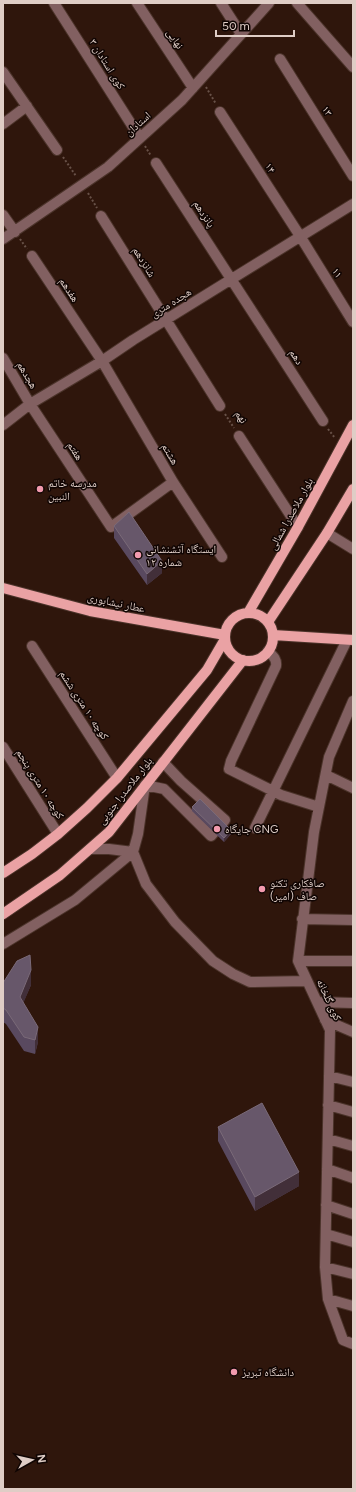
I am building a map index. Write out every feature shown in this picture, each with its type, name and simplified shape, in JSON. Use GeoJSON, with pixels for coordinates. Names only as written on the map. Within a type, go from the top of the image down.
{"type":"FeatureCollection","features":[{"type":"Feature","properties":{"kind":"main road","name":"بلوار ملاصدرا شمالی"},"geometry":{"type":"LineString","coordinates":[[248,613],[298,527],[353,425]]}},
{"type":"Feature","properties":{"kind":"main road"},"geometry":{"type":"LineString","coordinates":[[268,622],[326,533],[350,503],[353,489]]}},
{"type":"Feature","properties":{"kind":"main road","name":"عطار نیشابوری"},"geometry":{"type":"LineString","coordinates":[[3,588],[90,611],[225,637]]}},
{"type":"Feature","properties":{"kind":"main road"},"geometry":{"type":"LineString","coordinates":[[248,613],[260,615],[268,622],[273,636],[271,646],[257,659],[243,660],[230,651],[225,637],[232,619],[241,614],[248,613]]}},
{"type":"Feature","properties":{"kind":"main road"},"geometry":{"type":"LineString","coordinates":[[273,636],[350,640]]}},
{"type":"Feature","properties":{"kind":"main road","name":"بلوار ملاصدرا جنوبی"},"geometry":{"type":"LineString","coordinates":[[3,873],[32,854],[58,834],[117,778],[207,670],[225,637]]}},
{"type":"Feature","properties":{"kind":"main road","name":"بلوار ملاصدرا جنوبی"},"geometry":{"type":"LineString","coordinates":[[3,914],[47,884],[109,832],[243,660]]}},
{"type":"Feature","properties":{"kind":"street","name":"کوی استادان ۳"},"geometry":{"type":"LineString","coordinates":[[54,3],[140,138]]}},
{"type":"Feature","properties":{"kind":"street","name":"نهایی"},"geometry":{"type":"LineString","coordinates":[[137,3],[193,88]]}},
{"type":"Feature","properties":{"kind":"street"},"geometry":{"type":"LineString","coordinates":[[221,3],[241,34]]}},
{"type":"Feature","properties":{"kind":"street","name":"استادان"},"geometry":{"type":"LineString","coordinates":[[3,240],[108,167],[182,100],[269,3]]}},
{"type":"Feature","properties":{"kind":"street"},"geometry":{"type":"LineString","coordinates":[[297,3],[353,67]]}},
{"type":"Feature","properties":{"kind":"street","name":"۱۳"},"geometry":{"type":"LineString","coordinates":[[280,59],[353,176]]}},
{"type":"Feature","properties":{"kind":"street"},"geometry":{"type":"LineString","coordinates":[[3,72],[57,150]]}},
{"type":"Feature","properties":{"kind":"street"},"geometry":{"type":"LineString","coordinates":[[3,124],[27,106]]}},
{"type":"Feature","properties":{"kind":"street","name":"۱۴"},"geometry":{"type":"LineString","coordinates":[[220,112],[300,236]]}},
{"type":"Feature","properties":{"kind":"street","name":"پانزدهم"},"geometry":{"type":"LineString","coordinates":[[156,163],[232,279]]}},
{"type":"Feature","properties":{"kind":"street","name":"هجده متری"},"geometry":{"type":"LineString","coordinates":[[3,425],[30,404],[102,361],[133,340],[353,204]]}},
{"type":"Feature","properties":{"kind":"street"},"geometry":{"type":"LineString","coordinates":[[3,215],[15,232]]}},
{"type":"Feature","properties":{"kind":"street","name":"شانزدهم"},"geometry":{"type":"LineString","coordinates":[[101,216],[167,320]]}},
{"type":"Feature","properties":{"kind":"street","name":"۱۱"},"geometry":{"type":"LineString","coordinates":[[300,236],[353,322]]}},
{"type":"Feature","properties":{"kind":"street","name":"هفدهم"},"geometry":{"type":"LineString","coordinates":[[32,256],[102,361]]}},
{"type":"Feature","properties":{"kind":"street","name":"دهم"},"geometry":{"type":"LineString","coordinates":[[232,279],[323,421]]}},
{"type":"Feature","properties":{"kind":"street","name":"نهم"},"geometry":{"type":"LineString","coordinates":[[167,320],[220,406]]}},
{"type":"Feature","properties":{"kind":"street","name":"هجدهم"},"geometry":{"type":"LineString","coordinates":[[3,358],[30,404]]}},
{"type":"Feature","properties":{"kind":"street","name":"هشتم"},"geometry":{"type":"LineString","coordinates":[[102,361],[173,482],[222,557]]}},
{"type":"Feature","properties":{"kind":"street","name":"هفتم"},"geometry":{"type":"LineString","coordinates":[[30,404],[111,527],[173,482]]}},
{"type":"Feature","properties":{"kind":"street","name":"نهم"},"geometry":{"type":"LineString","coordinates":[[239,436],[298,527]]}},
{"type":"Feature","properties":{"kind":"street"},"geometry":{"type":"LineString","coordinates":[[326,533],[353,549]]}},
{"type":"Feature","properties":{"kind":"street"},"geometry":{"type":"LineString","coordinates":[[255,828],[350,640]]}},
{"type":"Feature","properties":{"kind":"street","name":"کوچه ۱۰ متری ششم"},"geometry":{"type":"LineString","coordinates":[[32,646],[117,778]]}},
{"type":"Feature","properties":{"kind":"street"},"geometry":{"type":"LineString","coordinates":[[268,650],[274,657],[276,666],[230,761],[229,769],[281,795],[319,807]]}},
{"type":"Feature","properties":{"kind":"street","name":"کوی گلخانه"},"geometry":{"type":"LineString","coordinates":[[352,704],[329,757],[314,832],[302,919],[298,961],[330,1030],[325,1267],[328,1299],[343,1340],[353,1344]]}},
{"type":"Feature","properties":{"kind":"street","name":"کوچه ۱۰ متری پنجم"},"geometry":{"type":"LineString","coordinates":[[3,747],[58,834]]}},
{"type":"Feature","properties":{"kind":"street"},"geometry":{"type":"LineString","coordinates":[[3,944],[75,900],[133,852],[138,834],[145,785],[164,789],[211,836],[225,820],[181,781],[163,762]]}},
{"type":"Feature","properties":{"kind":"street"},"geometry":{"type":"LineString","coordinates":[[326,775],[353,788]]}},
{"type":"Feature","properties":{"kind":"street"},"geometry":{"type":"LineString","coordinates":[[90,849],[109,849],[133,852]]}},
{"type":"Feature","properties":{"kind":"street"},"geometry":{"type":"LineString","coordinates":[[133,852],[146,884],[175,922],[213,960],[233,974],[250,982],[306,981]]}},
{"type":"Feature","properties":{"kind":"street"},"geometry":{"type":"LineString","coordinates":[[302,919],[353,920]]}},
{"type":"Feature","properties":{"kind":"street"},"geometry":{"type":"LineString","coordinates":[[298,961],[353,961]]}},
{"type":"Feature","properties":{"kind":"street"},"geometry":{"type":"LineString","coordinates":[[317,1002],[353,1003]]}},
{"type":"Feature","properties":{"kind":"street"},"geometry":{"type":"LineString","coordinates":[[325,1020],[353,1032]]}},
{"type":"Feature","properties":{"kind":"street"},"geometry":{"type":"LineString","coordinates":[[329,1076],[353,1082]]}},
{"type":"Feature","properties":{"kind":"street"},"geometry":{"type":"LineString","coordinates":[[328,1105],[353,1112]]}},
{"type":"Feature","properties":{"kind":"street"},"geometry":{"type":"LineString","coordinates":[[328,1139],[353,1146]]}},
{"type":"Feature","properties":{"kind":"street"},"geometry":{"type":"LineString","coordinates":[[327,1169],[353,1178]]}},
{"type":"Feature","properties":{"kind":"street"},"geometry":{"type":"LineString","coordinates":[[326,1205],[353,1214]]}},
{"type":"Feature","properties":{"kind":"street"},"geometry":{"type":"LineString","coordinates":[[326,1234],[353,1242]]}},
{"type":"Feature","properties":{"kind":"street"},"geometry":{"type":"LineString","coordinates":[[325,1267],[353,1274]]}},
{"type":"Feature","properties":{"kind":"street"},"geometry":{"type":"LineString","coordinates":[[328,1299],[353,1306]]}},
{"type":"Feature","properties":{"kind":"path"},"geometry":{"type":"LineString","coordinates":[[201,78],[220,112]]}},
{"type":"Feature","properties":{"kind":"path"},"geometry":{"type":"LineString","coordinates":[[140,138],[156,163]]}},
{"type":"Feature","properties":{"kind":"path"},"geometry":{"type":"LineString","coordinates":[[57,150],[83,185],[101,216]]}},
{"type":"Feature","properties":{"kind":"path"},"geometry":{"type":"LineString","coordinates":[[15,232],[32,256]]}},
{"type":"Feature","properties":{"kind":"path","name":"نهم"},"geometry":{"type":"LineString","coordinates":[[220,406],[239,436]]}},
{"type":"Feature","properties":{"kind":"path"},"geometry":{"type":"LineString","coordinates":[[323,421],[341,448]]}},
{"type":"Feature","properties":{"kind":"building"},"geometry":{"type":"Polygon","coordinates":[[[129,512],[162,561],[147,574],[114,526],[129,512]]]}},
{"type":"Feature","properties":{"kind":"building"},"geometry":{"type":"Polygon","coordinates":[[[200,799],[231,830],[224,838],[192,807],[200,799]]]}},
{"type":"Feature","properties":{"kind":"building"},"geometry":{"type":"Polygon","coordinates":[[[30,955],[31,970],[20,997],[38,1027],[35,1040],[24,1037],[6,1010],[3,1008],[3,983],[17,961],[30,955]]]}},
{"type":"Feature","properties":{"kind":"building"},"geometry":{"type":"Polygon","coordinates":[[[262,1103],[299,1172],[255,1197],[218,1127],[262,1103]]]}},
{"type":"Feature","properties":{"kind":"place","name":"مدرسه خاتم النبین"},"geometry":{"type":"Point","coordinates":[40,489]}},
{"type":"Feature","properties":{"kind":"place","name":"ایستگاه آتشنشانی شماره ۱۲"},"geometry":{"type":"Point","coordinates":[138,555]}},
{"type":"Feature","properties":{"kind":"place","name":"جایگاه CNG"},"geometry":{"type":"Point","coordinates":[217,829]}},
{"type":"Feature","properties":{"kind":"place","name":"صافکاری تکنو صاف (امیر)"},"geometry":{"type":"Point","coordinates":[262,889]}},
{"type":"Feature","properties":{"kind":"place","name":"دانشگاه تبریز"},"geometry":{"type":"Point","coordinates":[234,1372]}}]}
